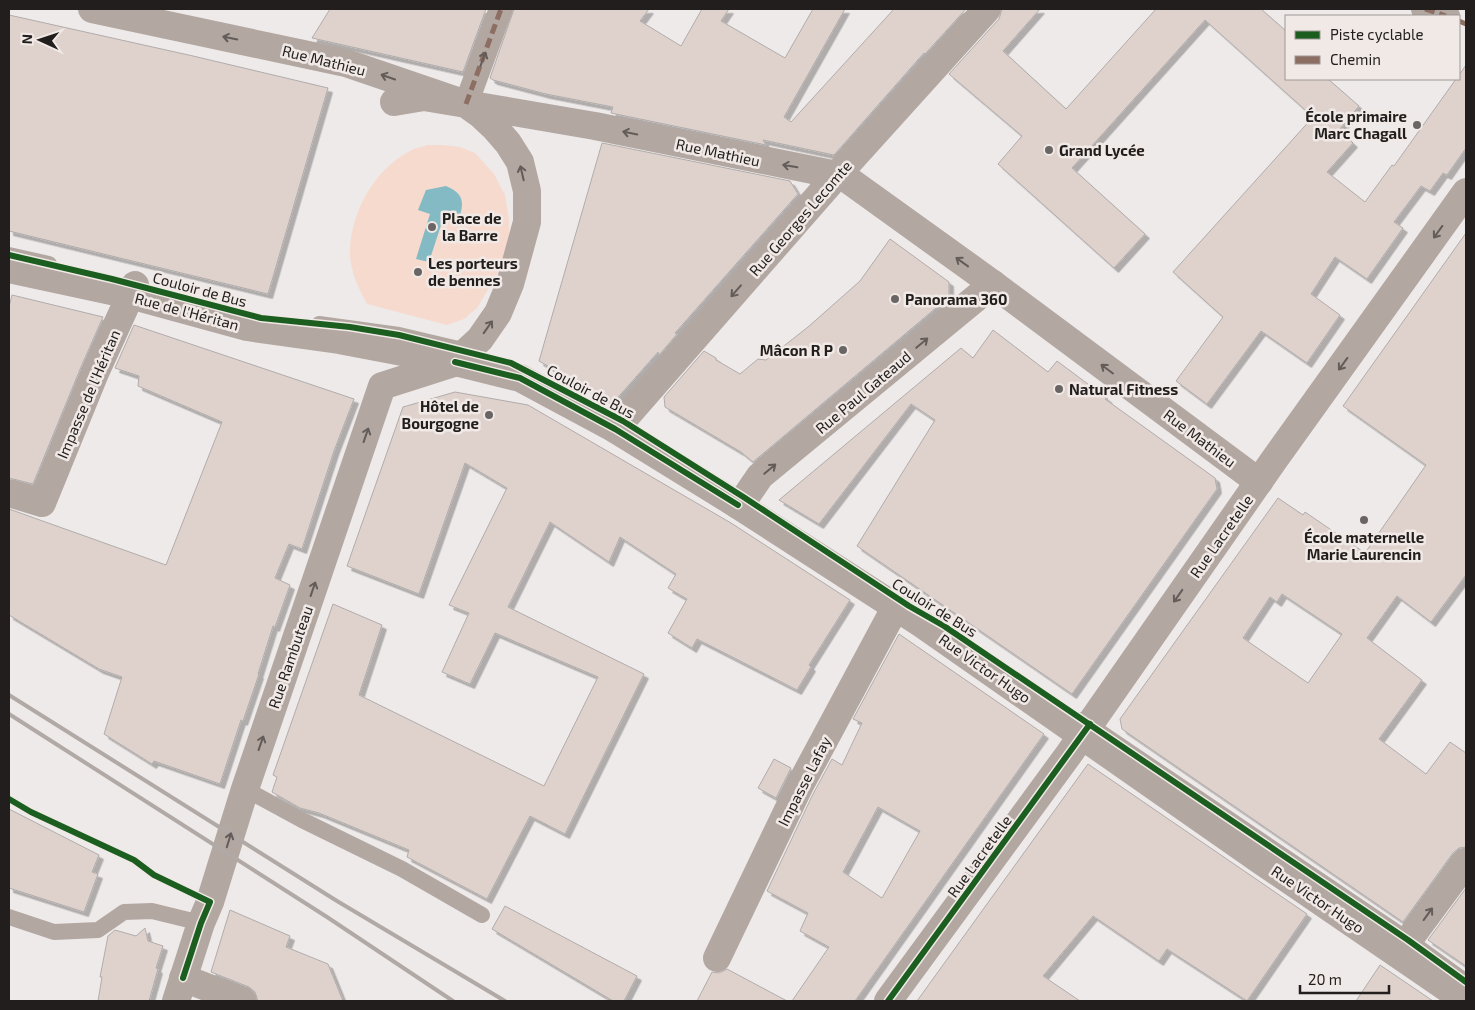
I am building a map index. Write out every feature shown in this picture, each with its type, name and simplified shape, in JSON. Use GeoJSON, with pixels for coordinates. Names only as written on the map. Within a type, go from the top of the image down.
{"type":"FeatureCollection","features":[{"type":"Feature","properties":{"kind":"street","name":"Rue Mathieu"},"geometry":{"type":"LineString","coordinates":[[92,9],[346,63],[466,104],[595,126],[847,179],[993,284],[1259,482]]}},
{"type":"Feature","properties":{"kind":"street"},"geometry":{"type":"LineString","coordinates":[[466,104],[501,9]]}},
{"type":"Feature","properties":{"kind":"street","name":"Rue Georges Lecomte"},"geometry":{"type":"LineString","coordinates":[[619,425],[837,176],[987,9]]}},
{"type":"Feature","properties":{"kind":"street"},"geometry":{"type":"LineString","coordinates":[[1426,9],[1443,15]]}},
{"type":"Feature","properties":{"kind":"street"},"geometry":{"type":"LineString","coordinates":[[394,102],[424,97],[466,104],[495,128],[520,162],[526,191],[527,222],[510,284],[498,313],[480,339],[461,357]]}},
{"type":"Feature","properties":{"kind":"street","name":"Rue Lacretelle"},"geometry":{"type":"LineString","coordinates":[[888,1001],[1086,730],[1259,482],[1466,192]]}},
{"type":"Feature","properties":{"kind":"street","name":"Rue de l'Héritan"},"geometry":{"type":"LineString","coordinates":[[9,269],[132,290],[247,326],[461,357]]}},
{"type":"Feature","properties":{"kind":"street","name":"Rue Paul Gateaud"},"geometry":{"type":"LineString","coordinates":[[741,502],[760,476],[993,284]]}},
{"type":"Feature","properties":{"kind":"street","name":"Impasse de l'Héritan"},"geometry":{"type":"LineString","coordinates":[[9,493],[42,503],[95,373],[132,290]]}},
{"type":"Feature","properties":{"kind":"street","name":"Rue Victor Hugo"},"geometry":{"type":"LineString","coordinates":[[461,357],[520,378],[619,425],[741,502],[895,608],[1086,730],[1257,858],[1403,947],[1466,1001]]}},
{"type":"Feature","properties":{"kind":"street","name":"Rue Rambuteau"},"geometry":{"type":"LineString","coordinates":[[179,990],[382,386],[461,357]]}},
{"type":"Feature","properties":{"kind":"street","name":"Impasse Lafay"},"geometry":{"type":"LineString","coordinates":[[717,958],[800,787],[895,608]]}},
{"type":"Feature","properties":{"kind":"street"},"geometry":{"type":"LineString","coordinates":[[1403,947],[1466,862]]}},
{"type":"Feature","properties":{"kind":"street"},"geometry":{"type":"LineString","coordinates":[[179,990],[243,1001]]}},
{"type":"Feature","properties":{"kind":"lane","name":"Couloir de Bus"},"geometry":{"type":"LineString","coordinates":[[9,254],[132,290],[261,318],[350,327],[399,335],[461,357]]}},
{"type":"Feature","properties":{"kind":"lane","name":"Couloir de Bus"},"geometry":{"type":"LineString","coordinates":[[741,502],[944,626],[1086,730]]}},
{"type":"Feature","properties":{"kind":"lane"},"geometry":{"type":"LineString","coordinates":[[245,789],[302,820],[402,869],[482,915]]}},
{"type":"Feature","properties":{"kind":"lane"},"geometry":{"type":"LineString","coordinates":[[9,917],[54,932],[98,930],[124,912],[152,912],[201,923]]}},
{"type":"Feature","properties":{"kind":"lane"},"geometry":{"type":"LineString","coordinates":[[1403,947],[1466,982]]}},
{"type":"Feature","properties":{"kind":"shaded area"},"geometry":{"type":"Polygon","coordinates":[[[428,145],[460,147],[475,153],[494,174],[505,195],[509,220],[509,238],[502,266],[477,308],[464,319],[447,325],[367,304],[355,278],[350,256],[355,220],[368,192],[376,180],[397,159],[412,150],[428,145]]]}},
{"type":"Feature","properties":{"kind":"water"},"geometry":{"type":"Polygon","coordinates":[[[446,186],[453,189],[462,201],[458,223],[443,219],[429,262],[416,259],[430,214],[418,210],[426,190],[446,186]]]}},
{"type":"Feature","properties":{"kind":"building"},"geometry":{"type":"Polygon","coordinates":[[[330,9],[486,9],[463,72],[312,38],[330,9]]]}},
{"type":"Feature","properties":{"kind":"building"},"geometry":{"type":"Polygon","coordinates":[[[514,9],[649,9],[640,21],[681,46],[702,9],[729,9],[721,21],[785,58],[813,9],[845,9],[784,117],[791,122],[894,9],[966,9],[924,53],[834,155],[763,140],[766,145],[611,113],[613,107],[546,94],[493,80],[490,78],[514,9]]]}},
{"type":"Feature","properties":{"kind":"building"},"geometry":{"type":"Polygon","coordinates":[[[1002,9],[1040,9],[1003,51],[1066,109],[1156,9],[1261,9],[1285,30],[1285,80],[1329,80],[1359,106],[1339,130],[1353,143],[1327,172],[1365,202],[1392,165],[1394,166],[1455,80],[1460,80],[1460,74],[1466,65],[1466,148],[1447,175],[1443,173],[1430,191],[1421,186],[1394,222],[1403,228],[1367,279],[1335,257],[1311,294],[1340,315],[1307,363],[1261,331],[1207,404],[1176,381],[1223,317],[1173,272],[1313,117],[1205,20],[1072,168],[1145,234],[1114,268],[998,164],[1022,136],[949,74],[999,19],[1002,9]]]}},
{"type":"Feature","properties":{"kind":"building"},"geometry":{"type":"Polygon","coordinates":[[[9,15],[328,88],[268,294],[9,231],[9,15]]]}},
{"type":"Feature","properties":{"kind":"building"},"geometry":{"type":"Polygon","coordinates":[[[602,143],[790,181],[798,194],[675,333],[677,334],[659,355],[658,352],[613,403],[539,361],[602,143]]]}},
{"type":"Feature","properties":{"kind":"building"},"geometry":{"type":"Polygon","coordinates":[[[1466,233],[1466,575],[1431,622],[1397,596],[1367,638],[1422,680],[1379,739],[1426,774],[1450,742],[1466,753],[1466,847],[1459,848],[1453,853],[1403,922],[1122,729],[1120,719],[1278,498],[1303,515],[1305,512],[1365,553],[1426,465],[1343,406],[1466,233]],[[1282,594],[1277,602],[1270,597],[1243,638],[1308,683],[1342,634],[1282,594]]]}},
{"type":"Feature","properties":{"kind":"building","name":"Mâcon R P"},"geometry":{"type":"Polygon","coordinates":[[[890,239],[949,282],[949,297],[753,462],[741,452],[665,407],[664,397],[704,351],[740,374],[758,359],[766,360],[808,327],[860,281],[890,239]]]}},
{"type":"Feature","properties":{"kind":"building"},"geometry":{"type":"Polygon","coordinates":[[[12,295],[103,317],[33,484],[9,478],[9,307],[12,295]]]}},
{"type":"Feature","properties":{"kind":"building"},"geometry":{"type":"Polygon","coordinates":[[[134,325],[354,399],[334,451],[302,549],[289,544],[275,578],[290,585],[275,627],[273,626],[259,674],[243,721],[241,720],[220,784],[154,761],[152,764],[104,734],[122,677],[99,669],[9,615],[9,509],[166,565],[222,422],[138,386],[139,376],[115,368],[134,325]]]}},
{"type":"Feature","properties":{"kind":"building"},"geometry":{"type":"Polygon","coordinates":[[[993,330],[1048,372],[1057,361],[1108,399],[1105,399],[1215,478],[1217,489],[1072,694],[857,546],[935,420],[911,404],[819,524],[779,500],[961,348],[973,358],[993,330]]]}},
{"type":"Feature","properties":{"kind":"building"},"geometry":{"type":"Polygon","coordinates":[[[455,392],[528,405],[731,523],[850,600],[809,665],[811,667],[797,690],[697,639],[692,648],[668,633],[687,599],[668,588],[676,574],[620,537],[609,562],[550,522],[508,607],[644,674],[565,834],[530,816],[487,899],[407,857],[409,850],[319,813],[300,808],[272,792],[277,777],[273,775],[333,604],[382,625],[359,695],[544,786],[598,677],[495,633],[470,684],[442,672],[469,613],[449,605],[507,488],[465,463],[419,594],[347,566],[403,407],[455,392]]]}},
{"type":"Feature","properties":{"kind":"building"},"geometry":{"type":"Polygon","coordinates":[[[899,634],[1044,734],[855,1001],[792,1001],[829,947],[800,931],[808,913],[767,891],[813,794],[832,759],[842,765],[862,723],[853,719],[899,634]],[[878,807],[843,872],[882,898],[920,831],[878,807]]]}},
{"type":"Feature","properties":{"kind":"building"},"geometry":{"type":"Polygon","coordinates":[[[774,759],[791,768],[776,798],[758,788],[774,759]]]}},
{"type":"Feature","properties":{"kind":"building"},"geometry":{"type":"Polygon","coordinates":[[[1088,764],[1307,914],[1247,1001],[1167,949],[1159,961],[1093,916],[1043,976],[1080,1001],[917,1001],[1088,764]]]}},
{"type":"Feature","properties":{"kind":"building"},"geometry":{"type":"Polygon","coordinates":[[[9,809],[99,855],[92,872],[98,874],[84,912],[9,888],[9,809]]]}},
{"type":"Feature","properties":{"kind":"building"},"geometry":{"type":"Polygon","coordinates":[[[1466,888],[1466,966],[1428,940],[1466,888]]]}},
{"type":"Feature","properties":{"kind":"building"},"geometry":{"type":"Polygon","coordinates":[[[505,906],[637,976],[624,1001],[613,1001],[492,929],[505,906]]]}},
{"type":"Feature","properties":{"kind":"building"},"geometry":{"type":"Polygon","coordinates":[[[230,910],[290,936],[286,947],[328,964],[343,1001],[258,1001],[255,992],[249,987],[211,972],[230,910]]]}},
{"type":"Feature","properties":{"kind":"building"},"geometry":{"type":"Polygon","coordinates":[[[145,928],[148,941],[163,946],[149,1001],[98,1001],[102,977],[100,977],[108,936],[115,930],[136,936],[145,928]]]}},
{"type":"Feature","properties":{"kind":"building"},"geometry":{"type":"Polygon","coordinates":[[[1380,965],[1433,1001],[1356,1001],[1380,965]]]}},
{"type":"Feature","properties":{"kind":"building"},"geometry":{"type":"Polygon","coordinates":[[[727,969],[787,1001],[697,1001],[712,972],[719,973],[727,969]]]}},
{"type":"Feature","properties":{"kind":"railway"},"geometry":{"type":"LineString","coordinates":[[9,695],[337,901],[505,1001]]}},
{"type":"Feature","properties":{"kind":"railway"},"geometry":{"type":"LineString","coordinates":[[9,714],[327,917],[453,1001]]}},
{"type":"Feature","properties":{"kind":"marked path"},"geometry":{"type":"LineString","coordinates":[[466,104],[501,9]]}},
{"type":"Feature","properties":{"kind":"marked path"},"geometry":{"type":"LineString","coordinates":[[1425,9],[1443,15]]}},
{"type":"Feature","properties":{"kind":"marked path"},"geometry":{"type":"LineString","coordinates":[[1460,21],[1466,24]]}},
{"type":"Feature","properties":{"kind":"cycle path"},"geometry":{"type":"LineString","coordinates":[[9,255],[112,279],[261,318],[350,327],[399,335],[511,363],[623,421],[745,498],[909,606],[944,626],[1408,940],[1466,982]]}},
{"type":"Feature","properties":{"kind":"cycle path"},"geometry":{"type":"LineString","coordinates":[[455,362],[520,378],[615,429],[738,505]]}},
{"type":"Feature","properties":{"kind":"cycle path"},"geometry":{"type":"LineString","coordinates":[[888,1001],[1090,724]]}},
{"type":"Feature","properties":{"kind":"cycle path"},"geometry":{"type":"LineString","coordinates":[[9,799],[31,812],[134,860],[154,875],[210,902],[183,978]]}},
{"type":"Feature","properties":{"kind":"place","name":"École primaire Marc Chagall"},"geometry":{"type":"Point","coordinates":[1417,125]}},
{"type":"Feature","properties":{"kind":"place","name":"Grand Lycée"},"geometry":{"type":"Point","coordinates":[1049,150]}},
{"type":"Feature","properties":{"kind":"place","name":"Place de la Barre"},"geometry":{"type":"Point","coordinates":[432,227]}},
{"type":"Feature","properties":{"kind":"place","name":"Les porteurs de bennes"},"geometry":{"type":"Point","coordinates":[418,272]}},
{"type":"Feature","properties":{"kind":"place","name":"Panorama 360"},"geometry":{"type":"Point","coordinates":[895,299]}},
{"type":"Feature","properties":{"kind":"place","name":"Mâcon R P"},"geometry":{"type":"Point","coordinates":[843,350]}},
{"type":"Feature","properties":{"kind":"place","name":"Natural Fitness"},"geometry":{"type":"Point","coordinates":[1059,389]}},
{"type":"Feature","properties":{"kind":"place","name":"Hôtel de Bourgogne"},"geometry":{"type":"Point","coordinates":[489,415]}},
{"type":"Feature","properties":{"kind":"place","name":"École maternelle Marie Laurencin"},"geometry":{"type":"Point","coordinates":[1364,520]}}]}
